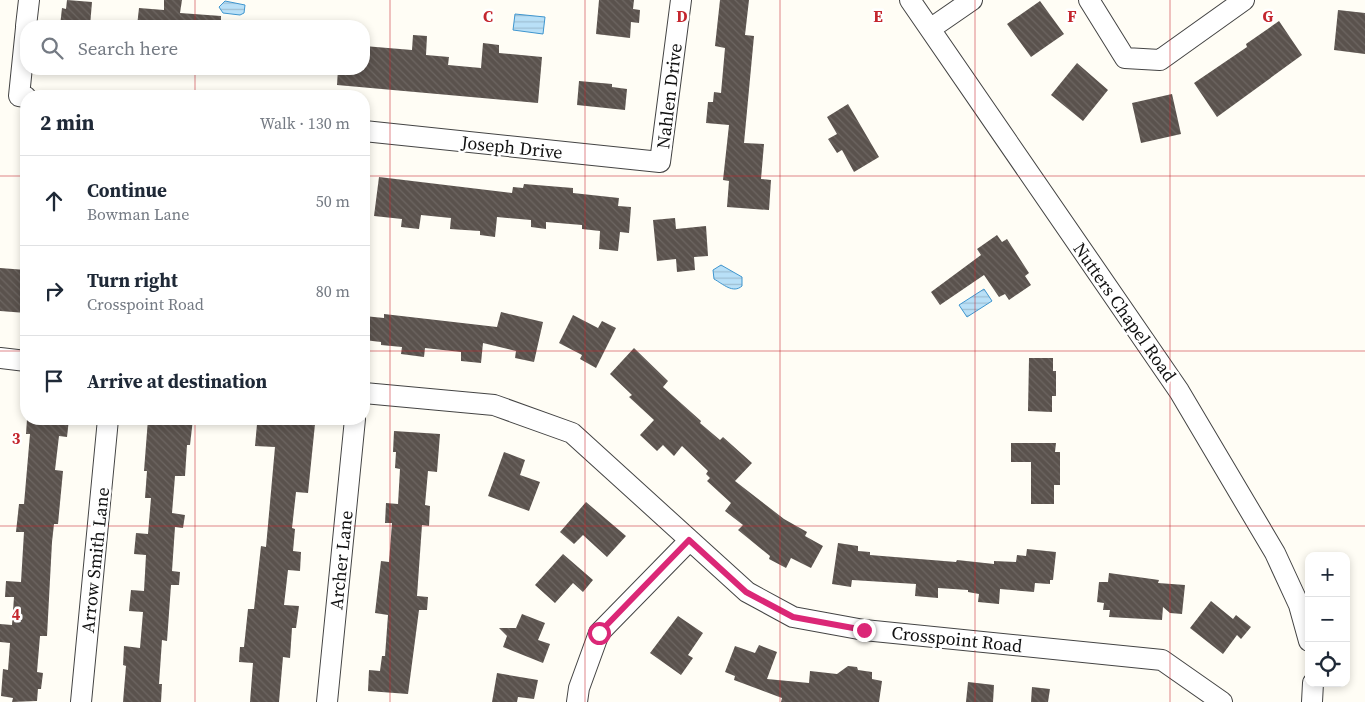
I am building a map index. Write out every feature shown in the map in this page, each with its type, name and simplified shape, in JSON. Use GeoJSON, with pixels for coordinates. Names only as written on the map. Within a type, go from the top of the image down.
{"type":"FeatureCollection","features":[{"type":"Feature","properties":{"kind":"street"},"geometry":{"type":"LineString","coordinates":[[27,20],[29,0]]}},
{"type":"Feature","properties":{"kind":"street","name":"Nahlen Drive"},"geometry":{"type":"LineString","coordinates":[[660,162],[681,0]]}},
{"type":"Feature","properties":{"kind":"street","name":"Nutters Chapel Road"},"geometry":{"type":"LineString","coordinates":[[910,0],[1179,391],[1275,553],[1299,605],[1305,627]]}},
{"type":"Feature","properties":{"kind":"street"},"geometry":{"type":"LineString","coordinates":[[930,29],[972,0]]}},
{"type":"Feature","properties":{"kind":"street"},"geometry":{"type":"LineString","coordinates":[[1089,0],[1124,58],[1160,60],[1244,0]]}},
{"type":"Feature","properties":{"kind":"street"},"geometry":{"type":"LineString","coordinates":[[23,90],[24,75]]}},
{"type":"Feature","properties":{"kind":"street","name":"Joseph Drive"},"geometry":{"type":"LineString","coordinates":[[370,132],[660,162]]}},
{"type":"Feature","properties":{"kind":"street"},"geometry":{"type":"LineString","coordinates":[[0,358],[20,360]]}},
{"type":"Feature","properties":{"kind":"street","name":"Crosspoint Road"},"geometry":{"type":"LineString","coordinates":[[370,394],[494,405],[572,432],[746,592],[793,617],[864,630],[1162,660],[1222,702]]}},
{"type":"Feature","properties":{"kind":"street","name":"Arrow Smith Lane"},"geometry":{"type":"LineString","coordinates":[[81,702],[107,425]]}},
{"type":"Feature","properties":{"kind":"street","name":"Archer Lane"},"geometry":{"type":"LineString","coordinates":[[327,702],[354,425]]}},
{"type":"Feature","properties":{"kind":"street"},"geometry":{"type":"LineString","coordinates":[[578,702],[579,688],[599,633],[689,540]]}},
{"type":"Feature","properties":{"kind":"street"},"geometry":{"type":"LineString","coordinates":[[1312,687],[1312,702]]}},
{"type":"Feature","properties":{"kind":"water"},"geometry":{"type":"Polygon","coordinates":[[[225,1],[245,5],[244,13],[240,15],[223,13],[219,7],[225,1]]]}},
{"type":"Feature","properties":{"kind":"water"},"geometry":{"type":"Polygon","coordinates":[[[515,14],[545,17],[543,34],[513,30],[515,14]]]}},
{"type":"Feature","properties":{"kind":"water"},"geometry":{"type":"Polygon","coordinates":[[[721,265],[742,277],[742,286],[732,289],[714,279],[713,270],[721,265]]]}},
{"type":"Feature","properties":{"kind":"water"},"geometry":{"type":"Polygon","coordinates":[[[984,289],[992,301],[967,317],[959,305],[984,289]]]}},
{"type":"Feature","properties":{"kind":"building"},"geometry":{"type":"Polygon","coordinates":[[[67,0],[92,2],[90,20],[61,20],[62,8],[66,9],[67,0]]]}},
{"type":"Feature","properties":{"kind":"building"},"geometry":{"type":"Polygon","coordinates":[[[164,0],[182,0],[180,13],[221,16],[221,20],[138,20],[139,8],[164,10],[164,0]]]}},
{"type":"Feature","properties":{"kind":"building"},"geometry":{"type":"Polygon","coordinates":[[[599,0],[634,0],[633,9],[640,10],[639,23],[631,22],[630,38],[596,34],[599,0]]]}},
{"type":"Feature","properties":{"kind":"building"},"geometry":{"type":"Polygon","coordinates":[[[720,0],[749,0],[745,35],[754,36],[744,143],[764,144],[761,179],[771,180],[769,210],[727,207],[729,181],[723,180],[729,125],[706,123],[708,102],[713,102],[714,92],[721,93],[725,48],[715,46],[720,0]]]}},
{"type":"Feature","properties":{"kind":"building"},"geometry":{"type":"Polygon","coordinates":[[[1040,1],[1064,34],[1031,57],[1007,24],[1040,1]]]}},
{"type":"Feature","properties":{"kind":"building"},"geometry":{"type":"Polygon","coordinates":[[[1338,10],[1365,13],[1365,54],[1334,50],[1338,10]]]}},
{"type":"Feature","properties":{"kind":"building"},"geometry":{"type":"Polygon","coordinates":[[[1279,21],[1302,55],[1217,117],[1194,83],[1247,47],[1246,44],[1279,21]]]}},
{"type":"Feature","properties":{"kind":"building"},"geometry":{"type":"Polygon","coordinates":[[[413,35],[427,36],[426,55],[449,57],[448,65],[481,68],[483,43],[499,45],[499,53],[542,57],[538,103],[337,85],[338,75],[370,75],[370,46],[412,50],[413,35]]]}},
{"type":"Feature","properties":{"kind":"building"},"geometry":{"type":"Polygon","coordinates":[[[1077,63],[1108,90],[1083,121],[1051,95],[1077,63]]]}},
{"type":"Feature","properties":{"kind":"building"},"geometry":{"type":"Polygon","coordinates":[[[579,81],[612,84],[612,87],[627,89],[625,110],[577,105],[579,81]]]}},
{"type":"Feature","properties":{"kind":"building"},"geometry":{"type":"Polygon","coordinates":[[[1172,94],[1181,134],[1141,143],[1132,103],[1172,94]]]}},
{"type":"Feature","properties":{"kind":"building"},"geometry":{"type":"Polygon","coordinates":[[[848,104],[879,157],[854,172],[842,150],[837,153],[828,139],[837,134],[827,117],[848,104]]]}},
{"type":"Feature","properties":{"kind":"building"},"geometry":{"type":"Polygon","coordinates":[[[379,177],[512,193],[513,187],[523,188],[524,184],[573,188],[573,193],[619,198],[618,206],[631,207],[629,233],[620,232],[618,251],[599,249],[600,231],[582,229],[582,225],[546,222],[546,229],[531,227],[531,220],[497,217],[495,237],[480,235],[480,231],[450,229],[451,218],[421,215],[419,229],[401,227],[402,219],[374,216],[379,177]]]}},
{"type":"Feature","properties":{"kind":"building"},"geometry":{"type":"Polygon","coordinates":[[[675,218],[676,229],[706,226],[708,256],[694,257],[695,270],[677,272],[676,259],[657,261],[653,220],[675,218]]]}},
{"type":"Feature","properties":{"kind":"building"},"geometry":{"type":"Polygon","coordinates":[[[997,235],[1002,242],[1007,239],[1029,273],[1025,276],[1031,285],[1009,300],[1005,294],[999,297],[984,275],[940,305],[931,292],[981,255],[977,249],[997,235]]]}},
{"type":"Feature","properties":{"kind":"building"},"geometry":{"type":"Polygon","coordinates":[[[0,268],[20,270],[20,313],[0,311],[0,268]]]}},
{"type":"Feature","properties":{"kind":"building"},"geometry":{"type":"Polygon","coordinates":[[[501,312],[543,322],[534,362],[515,358],[516,351],[483,343],[481,363],[461,361],[461,352],[425,348],[424,357],[401,354],[402,347],[381,345],[381,342],[370,341],[370,317],[384,318],[384,314],[497,327],[501,312]]]}},
{"type":"Feature","properties":{"kind":"building"},"geometry":{"type":"Polygon","coordinates":[[[573,315],[598,328],[602,321],[616,328],[596,368],[580,359],[582,355],[559,343],[573,315]]]}},
{"type":"Feature","properties":{"kind":"building"},"geometry":{"type":"Polygon","coordinates":[[[634,348],[668,381],[663,387],[701,421],[700,423],[720,440],[723,437],[752,463],[735,481],[784,519],[807,532],[805,536],[823,546],[811,568],[791,558],[786,568],[769,559],[770,556],[738,530],[743,525],[725,511],[731,503],[707,481],[710,478],[706,474],[708,471],[682,446],[674,456],[663,445],[657,451],[640,435],[654,420],[629,397],[632,395],[610,374],[634,348]]]}},
{"type":"Feature","properties":{"kind":"building"},"geometry":{"type":"Polygon","coordinates":[[[1029,358],[1053,358],[1053,371],[1056,371],[1056,396],[1052,396],[1052,412],[1028,411],[1029,358]]]}},
{"type":"Feature","properties":{"kind":"building"},"geometry":{"type":"Polygon","coordinates":[[[27,425],[68,425],[67,437],[59,436],[55,470],[63,471],[58,524],[54,524],[52,542],[47,636],[40,636],[37,672],[43,673],[41,689],[38,689],[37,701],[12,702],[13,698],[1,696],[3,669],[8,670],[10,643],[0,642],[0,624],[12,625],[14,597],[5,597],[6,581],[21,582],[24,532],[16,532],[19,504],[24,504],[30,434],[26,434],[27,425]]]}},
{"type":"Feature","properties":{"kind":"building"},"geometry":{"type":"Polygon","coordinates":[[[148,425],[192,425],[190,445],[187,445],[185,476],[175,476],[172,513],[185,515],[183,528],[175,527],[172,571],[180,572],[179,585],[171,585],[167,641],[162,640],[159,684],[162,684],[161,702],[123,702],[126,666],[123,665],[124,646],[140,648],[143,612],[129,611],[131,590],[144,591],[146,555],[134,554],[136,533],[148,534],[151,498],[145,498],[147,471],[144,471],[148,425]]]}},
{"type":"Feature","properties":{"kind":"building"},"geometry":{"type":"Polygon","coordinates":[[[257,425],[315,425],[308,493],[296,492],[292,528],[295,529],[293,551],[301,552],[300,571],[288,570],[284,605],[299,606],[296,628],[292,628],[290,658],[283,657],[279,702],[250,702],[253,663],[239,662],[240,647],[244,647],[248,609],[254,609],[261,546],[266,547],[275,447],[255,446],[257,425]]]}},
{"type":"Feature","properties":{"kind":"building"},"geometry":{"type":"Polygon","coordinates":[[[394,431],[440,434],[437,472],[428,471],[425,505],[430,506],[429,526],[422,525],[417,596],[428,597],[427,610],[419,610],[408,694],[368,691],[369,670],[380,671],[382,656],[385,656],[388,615],[375,613],[381,561],[389,562],[392,523],[385,523],[386,503],[398,504],[400,469],[395,468],[396,452],[393,452],[394,431]]]}},
{"type":"Feature","properties":{"kind":"building"},"geometry":{"type":"Polygon","coordinates":[[[1011,443],[1056,443],[1055,452],[1060,452],[1060,485],[1054,485],[1054,504],[1031,504],[1031,462],[1011,462],[1011,443]]]}},
{"type":"Feature","properties":{"kind":"building"},"geometry":{"type":"Polygon","coordinates":[[[504,452],[525,460],[520,475],[540,482],[529,511],[488,496],[504,452]]]}},
{"type":"Feature","properties":{"kind":"building"},"geometry":{"type":"Polygon","coordinates":[[[586,502],[626,536],[607,557],[583,535],[574,544],[560,532],[586,502]]]}},
{"type":"Feature","properties":{"kind":"building"},"geometry":{"type":"Polygon","coordinates":[[[838,543],[858,546],[858,551],[870,552],[870,555],[994,564],[994,561],[1016,562],[1017,555],[1026,556],[1027,549],[1056,552],[1053,580],[1050,580],[1050,584],[1035,583],[1034,592],[1000,589],[999,604],[978,602],[979,594],[968,592],[968,590],[938,588],[938,598],[915,596],[916,584],[852,580],[851,587],[832,584],[838,543]]]}},
{"type":"Feature","properties":{"kind":"building"},"geometry":{"type":"Polygon","coordinates":[[[563,554],[593,580],[583,592],[573,583],[555,603],[535,585],[563,554]]]}},
{"type":"Feature","properties":{"kind":"building"},"geometry":{"type":"Polygon","coordinates":[[[1109,573],[1159,580],[1158,583],[1185,585],[1182,614],[1170,613],[1163,607],[1162,620],[1109,617],[1110,610],[1103,610],[1104,603],[1097,602],[1099,582],[1108,582],[1109,573]]]}},
{"type":"Feature","properties":{"kind":"building"},"geometry":{"type":"Polygon","coordinates":[[[1211,601],[1233,619],[1236,615],[1251,627],[1241,639],[1237,635],[1223,654],[1190,628],[1211,601]]]}},
{"type":"Feature","properties":{"kind":"building"},"geometry":{"type":"Polygon","coordinates":[[[522,614],[545,623],[538,640],[550,644],[543,663],[503,647],[507,636],[499,628],[516,628],[522,614]]]}},
{"type":"Feature","properties":{"kind":"building"},"geometry":{"type":"Polygon","coordinates":[[[678,616],[703,633],[688,655],[693,658],[681,675],[650,653],[678,616]]]}},
{"type":"Feature","properties":{"kind":"building"},"geometry":{"type":"Polygon","coordinates":[[[759,645],[777,652],[767,679],[809,683],[810,671],[837,674],[848,666],[857,667],[858,670],[872,672],[872,679],[882,681],[879,702],[781,702],[782,698],[734,680],[735,676],[725,672],[735,646],[755,653],[759,645]]]}},
{"type":"Feature","properties":{"kind":"building"},"geometry":{"type":"Polygon","coordinates":[[[497,673],[538,680],[534,699],[518,697],[517,702],[492,702],[497,673]]]}},
{"type":"Feature","properties":{"kind":"building"},"geometry":{"type":"Polygon","coordinates":[[[968,682],[994,685],[993,702],[966,702],[968,682]]]}},
{"type":"Feature","properties":{"kind":"building"},"geometry":{"type":"Polygon","coordinates":[[[1032,687],[1050,689],[1048,702],[1031,702],[1032,687]]]}},
{"type":"Feature","properties":{"kind":"route"},"geometry":{"type":"LineString","coordinates":[[599,633],[689,540],[746,592],[793,617],[864,630]]}}]}
